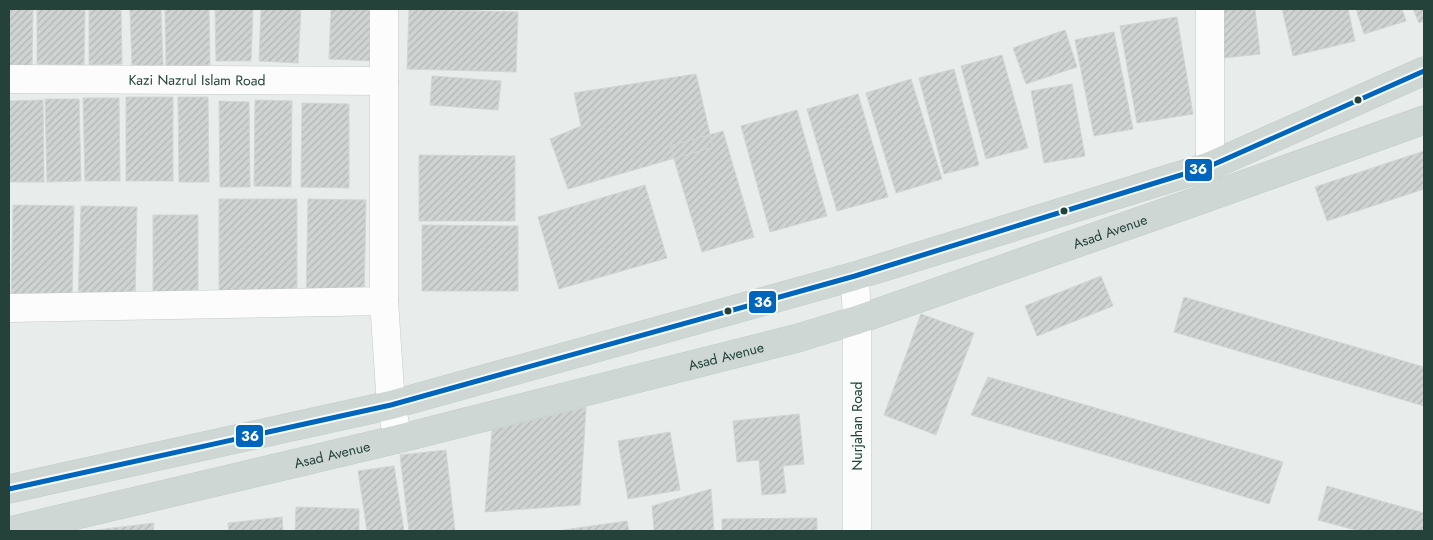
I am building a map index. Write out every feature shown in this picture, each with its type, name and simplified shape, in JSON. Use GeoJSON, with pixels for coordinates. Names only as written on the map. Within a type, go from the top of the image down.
{"type":"FeatureCollection","features":[{"type":"Feature","properties":{"kind":"main road"},"geometry":{"type":"LineString","coordinates":[[9,489],[391,405],[855,276],[1210,166],[1424,71]]}},
{"type":"Feature","properties":{"kind":"main road","name":"Asad Avenue"},"geometry":{"type":"LineString","coordinates":[[9,531],[398,439],[798,338],[857,320],[1424,120]]}},
{"type":"Feature","properties":{"kind":"street"},"geometry":{"type":"LineString","coordinates":[[384,9],[384,301],[391,405],[398,439]]}},
{"type":"Feature","properties":{"kind":"street"},"geometry":{"type":"LineString","coordinates":[[1210,9],[1210,166]]}},
{"type":"Feature","properties":{"kind":"street","name":"Kazi Nazrul Islam Road"},"geometry":{"type":"LineString","coordinates":[[9,79],[384,81]]}},
{"type":"Feature","properties":{"kind":"street","name":"Nurjahan Road"},"geometry":{"type":"LineString","coordinates":[[855,276],[857,320],[857,531]]}},
{"type":"Feature","properties":{"kind":"street"},"geometry":{"type":"LineString","coordinates":[[9,308],[384,301]]}},
{"type":"Feature","properties":{"kind":"building"},"geometry":{"type":"Polygon","coordinates":[[[9,9],[33,9],[32,67],[9,65],[9,9]]]}},
{"type":"Feature","properties":{"kind":"building"},"geometry":{"type":"Polygon","coordinates":[[[37,9],[85,9],[84,65],[37,64],[37,9]]]}},
{"type":"Feature","properties":{"kind":"building"},"geometry":{"type":"Polygon","coordinates":[[[89,9],[121,9],[122,64],[89,65],[89,9]]]}},
{"type":"Feature","properties":{"kind":"building"},"geometry":{"type":"Polygon","coordinates":[[[130,9],[161,9],[163,65],[132,66],[130,9]]]}},
{"type":"Feature","properties":{"kind":"building"},"geometry":{"type":"Polygon","coordinates":[[[165,9],[209,9],[210,65],[166,66],[165,9]]]}},
{"type":"Feature","properties":{"kind":"building"},"geometry":{"type":"Polygon","coordinates":[[[215,9],[253,9],[251,61],[216,61],[215,9]]]}},
{"type":"Feature","properties":{"kind":"building"},"geometry":{"type":"Polygon","coordinates":[[[261,9],[301,9],[298,63],[259,61],[261,9]]]}},
{"type":"Feature","properties":{"kind":"building"},"geometry":{"type":"Polygon","coordinates":[[[331,9],[376,9],[374,61],[329,59],[331,9]]]}},
{"type":"Feature","properties":{"kind":"building"},"geometry":{"type":"Polygon","coordinates":[[[409,9],[518,12],[516,72],[407,69],[409,9]]]}},
{"type":"Feature","properties":{"kind":"building"},"geometry":{"type":"Polygon","coordinates":[[[1221,9],[1255,9],[1260,54],[1224,58],[1221,9]]]}},
{"type":"Feature","properties":{"kind":"building"},"geometry":{"type":"Polygon","coordinates":[[[1282,9],[1348,9],[1355,41],[1293,56],[1282,9]]]}},
{"type":"Feature","properties":{"kind":"building"},"geometry":{"type":"Polygon","coordinates":[[[1356,9],[1402,9],[1406,21],[1364,34],[1356,9]]]}},
{"type":"Feature","properties":{"kind":"building"},"geometry":{"type":"Polygon","coordinates":[[[1413,9],[1424,9],[1424,21],[1419,23],[1413,9]]]}},
{"type":"Feature","properties":{"kind":"building"},"geometry":{"type":"Polygon","coordinates":[[[1177,17],[1193,114],[1137,123],[1120,26],[1177,17]]]}},
{"type":"Feature","properties":{"kind":"building"},"geometry":{"type":"Polygon","coordinates":[[[1065,30],[1077,67],[1026,84],[1013,48],[1065,30]]]}},
{"type":"Feature","properties":{"kind":"building"},"geometry":{"type":"Polygon","coordinates":[[[1114,32],[1133,129],[1094,136],[1075,40],[1114,32]]]}},
{"type":"Feature","properties":{"kind":"building"},"geometry":{"type":"Polygon","coordinates":[[[1002,55],[1028,148],[986,159],[961,66],[1002,55]]]}},
{"type":"Feature","properties":{"kind":"building"},"geometry":{"type":"Polygon","coordinates":[[[954,69],[979,165],[944,174],[919,78],[954,69]]]}},
{"type":"Feature","properties":{"kind":"building"},"geometry":{"type":"Polygon","coordinates":[[[696,74],[713,147],[568,189],[550,139],[581,126],[574,93],[696,74]]]}},
{"type":"Feature","properties":{"kind":"building"},"geometry":{"type":"Polygon","coordinates":[[[432,76],[501,81],[498,110],[430,105],[432,76]]]}},
{"type":"Feature","properties":{"kind":"building"},"geometry":{"type":"Polygon","coordinates":[[[911,79],[942,179],[896,193],[866,93],[911,79]]]}},
{"type":"Feature","properties":{"kind":"building"},"geometry":{"type":"Polygon","coordinates":[[[1072,84],[1085,156],[1044,163],[1031,91],[1072,84]]]}},
{"type":"Feature","properties":{"kind":"building"},"geometry":{"type":"Polygon","coordinates":[[[858,94],[888,197],[837,211],[807,109],[858,94]]]}},
{"type":"Feature","properties":{"kind":"building"},"geometry":{"type":"Polygon","coordinates":[[[126,97],[173,97],[173,181],[126,181],[126,97]]]}},
{"type":"Feature","properties":{"kind":"building"},"geometry":{"type":"Polygon","coordinates":[[[178,97],[208,97],[209,182],[179,182],[178,97]]]}},
{"type":"Feature","properties":{"kind":"building"},"geometry":{"type":"Polygon","coordinates":[[[83,98],[119,98],[120,181],[85,181],[83,98]]]}},
{"type":"Feature","properties":{"kind":"building"},"geometry":{"type":"Polygon","coordinates":[[[45,99],[79,99],[81,181],[47,182],[45,99]]]}},
{"type":"Feature","properties":{"kind":"building"},"geometry":{"type":"Polygon","coordinates":[[[43,100],[44,182],[9,182],[9,101],[43,100]]]}},
{"type":"Feature","properties":{"kind":"building"},"geometry":{"type":"Polygon","coordinates":[[[255,100],[292,101],[291,187],[254,186],[255,100]]]}},
{"type":"Feature","properties":{"kind":"building"},"geometry":{"type":"Polygon","coordinates":[[[219,101],[249,102],[250,187],[220,187],[219,101]]]}},
{"type":"Feature","properties":{"kind":"building"},"geometry":{"type":"Polygon","coordinates":[[[302,103],[349,104],[349,188],[301,187],[302,103]]]}},
{"type":"Feature","properties":{"kind":"building"},"geometry":{"type":"Polygon","coordinates":[[[797,110],[827,216],[770,232],[741,126],[797,110]]]}},
{"type":"Feature","properties":{"kind":"building"},"geometry":{"type":"Polygon","coordinates":[[[723,131],[754,237],[702,252],[670,146],[723,131]]]}},
{"type":"Feature","properties":{"kind":"building"},"geometry":{"type":"Polygon","coordinates":[[[1424,151],[1424,189],[1327,221],[1315,187],[1424,151]]]}},
{"type":"Feature","properties":{"kind":"building"},"geometry":{"type":"Polygon","coordinates":[[[419,155],[515,156],[515,221],[419,221],[419,155]]]}},
{"type":"Feature","properties":{"kind":"building"},"geometry":{"type":"Polygon","coordinates":[[[645,185],[667,258],[559,289],[538,217],[645,185]]]}},
{"type":"Feature","properties":{"kind":"building"},"geometry":{"type":"Polygon","coordinates":[[[219,199],[297,199],[297,301],[219,301],[219,199]]]}},
{"type":"Feature","properties":{"kind":"building"},"geometry":{"type":"Polygon","coordinates":[[[308,199],[366,200],[364,304],[306,302],[308,199]]]}},
{"type":"Feature","properties":{"kind":"building"},"geometry":{"type":"Polygon","coordinates":[[[13,205],[74,206],[72,302],[11,301],[13,205]]]}},
{"type":"Feature","properties":{"kind":"building"},"geometry":{"type":"Polygon","coordinates":[[[81,206],[137,207],[135,302],[78,301],[81,206]]]}},
{"type":"Feature","properties":{"kind":"building"},"geometry":{"type":"Polygon","coordinates":[[[153,215],[198,215],[198,313],[153,312],[153,215]]]}},
{"type":"Feature","properties":{"kind":"building"},"geometry":{"type":"Polygon","coordinates":[[[422,225],[518,226],[518,291],[422,291],[422,225]]]}},
{"type":"Feature","properties":{"kind":"building"},"geometry":{"type":"Polygon","coordinates":[[[1101,276],[1113,306],[1037,336],[1025,306],[1101,276]]]}},
{"type":"Feature","properties":{"kind":"building"},"geometry":{"type":"Polygon","coordinates":[[[1184,297],[1424,367],[1424,406],[1174,332],[1184,297]]]}},
{"type":"Feature","properties":{"kind":"building"},"geometry":{"type":"Polygon","coordinates":[[[921,314],[974,333],[936,435],[884,415],[921,314]]]}},
{"type":"Feature","properties":{"kind":"building"},"geometry":{"type":"Polygon","coordinates":[[[988,377],[1283,462],[1269,504],[971,415],[988,377]]]}},
{"type":"Feature","properties":{"kind":"building"},"geometry":{"type":"Polygon","coordinates":[[[586,407],[580,505],[485,512],[492,430],[586,407]]]}},
{"type":"Feature","properties":{"kind":"building"},"geometry":{"type":"Polygon","coordinates":[[[799,414],[804,464],[783,466],[786,493],[762,495],[759,460],[737,462],[733,421],[799,414]]]}},
{"type":"Feature","properties":{"kind":"building"},"geometry":{"type":"Polygon","coordinates":[[[670,432],[680,490],[628,499],[618,441],[670,432]]]}},
{"type":"Feature","properties":{"kind":"building"},"geometry":{"type":"Polygon","coordinates":[[[446,450],[455,531],[409,531],[400,455],[446,450]]]}},
{"type":"Feature","properties":{"kind":"building"},"geometry":{"type":"Polygon","coordinates":[[[394,466],[404,531],[367,531],[358,471],[394,466]]]}},
{"type":"Feature","properties":{"kind":"building"},"geometry":{"type":"Polygon","coordinates":[[[1327,486],[1424,513],[1424,531],[1359,531],[1318,520],[1327,486]]]}},
{"type":"Feature","properties":{"kind":"building"},"geometry":{"type":"Polygon","coordinates":[[[711,489],[714,531],[654,531],[652,506],[711,489]]]}},
{"type":"Feature","properties":{"kind":"building"},"geometry":{"type":"Polygon","coordinates":[[[296,507],[359,509],[359,531],[295,531],[296,507]]]}},
{"type":"Feature","properties":{"kind":"building"},"geometry":{"type":"Polygon","coordinates":[[[282,517],[283,531],[229,531],[228,523],[282,517]]]}},
{"type":"Feature","properties":{"kind":"building"},"geometry":{"type":"Polygon","coordinates":[[[817,518],[817,531],[722,531],[722,519],[817,518]]]}},
{"type":"Feature","properties":{"kind":"building"},"geometry":{"type":"Polygon","coordinates":[[[627,521],[629,531],[563,530],[627,521]]]}},
{"type":"Feature","properties":{"kind":"building"},"geometry":{"type":"Polygon","coordinates":[[[154,523],[153,531],[96,531],[96,530],[154,523]]]}},
{"type":"Feature","properties":{"kind":"transit line","name":"36"},"geometry":{"type":"LineString","coordinates":[[9,489],[391,405],[855,276],[1210,166],[1424,71]]}}]}
